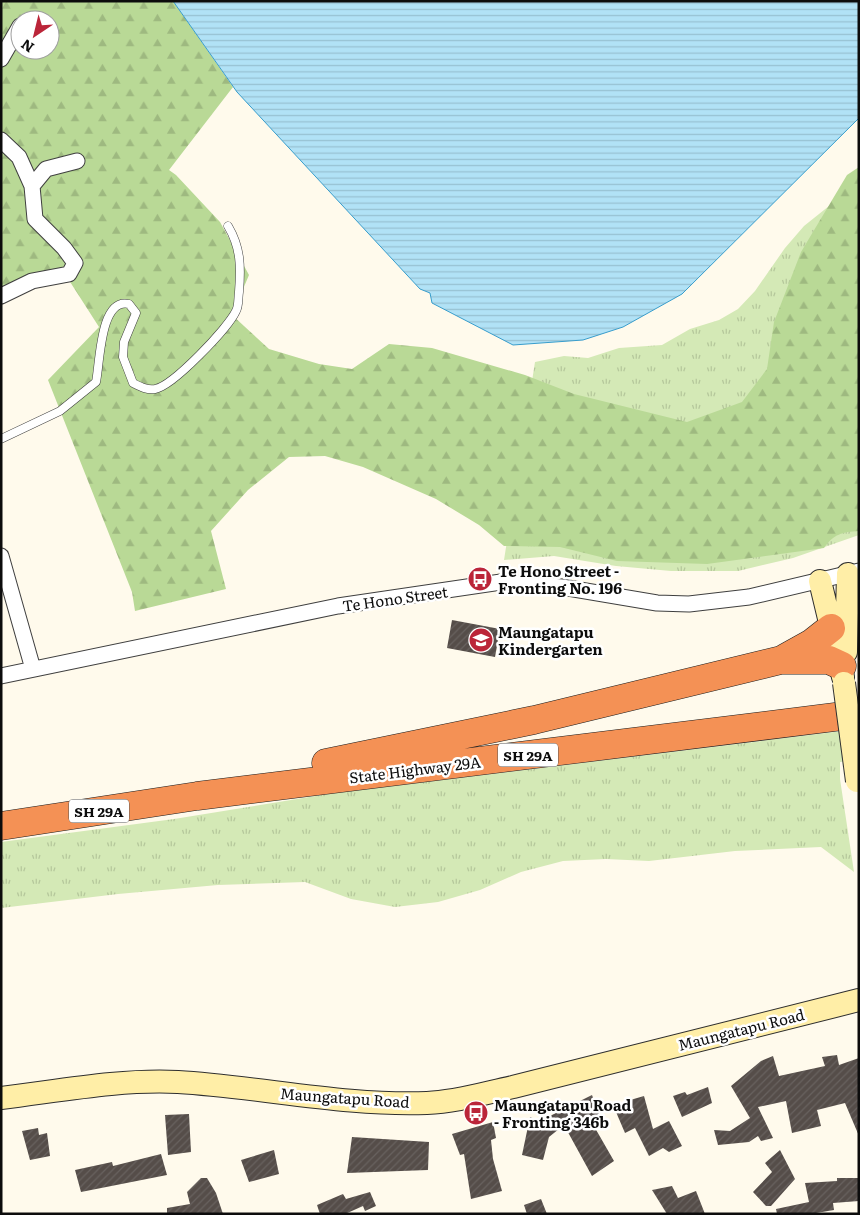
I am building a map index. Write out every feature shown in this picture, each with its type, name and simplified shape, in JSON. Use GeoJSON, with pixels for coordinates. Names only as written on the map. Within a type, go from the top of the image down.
{"type":"FeatureCollection","features":[{"type":"Feature","properties":{"kind":"highway","name":"SH 29A"},"geometry":{"type":"LineString","coordinates":[[781,660],[812,643],[831,628]]}},
{"type":"Feature","properties":{"kind":"highway","name":"SH 29A"},"geometry":{"type":"LineString","coordinates":[[197,796],[235,780],[534,720],[781,660],[829,660],[843,675]]}},
{"type":"Feature","properties":{"kind":"highway","name":"State Highway 29A"},"geometry":{"type":"LineString","coordinates":[[1,826],[197,796],[859,714]]}},
{"type":"Feature","properties":{"kind":"street"},"geometry":{"type":"LineString","coordinates":[[1,59],[10,43]]}},
{"type":"Feature","properties":{"kind":"street"},"geometry":{"type":"LineString","coordinates":[[1,140],[19,157],[32,186],[35,219],[64,248],[75,263],[69,274],[32,282],[1,296]]}},
{"type":"Feature","properties":{"kind":"street"},"geometry":{"type":"LineString","coordinates":[[32,186],[46,169],[77,161]]}},
{"type":"Feature","properties":{"kind":"street"},"geometry":{"type":"LineString","coordinates":[[1,556],[33,668]]}},
{"type":"Feature","properties":{"kind":"street"},"geometry":{"type":"LineString","coordinates":[[843,675],[853,573]]}},
{"type":"Feature","properties":{"kind":"street","name":"Te Hono Street"},"geometry":{"type":"LineString","coordinates":[[1,676],[338,606],[502,582],[562,587],[657,603],[689,604],[749,597],[853,573]]}},
{"type":"Feature","properties":{"kind":"street"},"geometry":{"type":"LineString","coordinates":[[820,581],[843,675],[858,787]]}},
{"type":"Feature","properties":{"kind":"street","name":"Maungatapu Road"},"geometry":{"type":"LineString","coordinates":[[1,1098],[135,1082],[177,1082],[388,1103],[430,1103],[505,1089],[859,1000]]}},
{"type":"Feature","properties":{"kind":"lane"},"geometry":{"type":"LineString","coordinates":[[1,439],[60,410],[96,382],[107,321],[117,304],[122,302],[129,304],[136,313],[124,342],[123,357],[133,383],[146,390],[156,389],[170,383],[200,354],[237,310],[241,256],[236,240],[228,226]]}},
{"type":"Feature","properties":{"kind":"green space"},"geometry":{"type":"Polygon","coordinates":[[[1,1],[173,1],[233,87],[169,170],[220,222],[249,275],[232,315],[269,349],[319,364],[352,369],[389,344],[432,348],[525,375],[574,394],[687,422],[742,402],[767,369],[774,322],[801,252],[847,175],[859,167],[859,531],[839,535],[824,548],[707,564],[617,561],[560,547],[504,546],[479,525],[436,499],[363,467],[325,456],[289,457],[248,490],[211,531],[226,589],[135,611],[132,592],[48,380],[99,327],[65,274],[1,290],[1,1]]]}},
{"type":"Feature","properties":{"kind":"green space"},"geometry":{"type":"Polygon","coordinates":[[[859,182],[859,535],[793,558],[738,571],[671,571],[616,566],[554,556],[504,560],[535,362],[564,356],[588,358],[619,348],[662,345],[690,329],[719,320],[738,309],[755,291],[785,248],[804,226],[859,182]]]}},
{"type":"Feature","properties":{"kind":"green space"},"geometry":{"type":"Polygon","coordinates":[[[859,729],[859,760],[840,762],[840,779],[854,872],[821,847],[735,851],[649,861],[606,859],[563,861],[521,872],[480,890],[438,902],[395,907],[351,899],[305,882],[218,885],[118,894],[1,908],[1,842],[174,819],[328,794],[859,729]]]}},
{"type":"Feature","properties":{"kind":"water"},"geometry":{"type":"Polygon","coordinates":[[[173,1],[859,1],[859,118],[682,294],[623,327],[583,340],[513,345],[432,303],[430,293],[420,289],[237,92],[173,1]]]}},
{"type":"Feature","properties":{"kind":"building"},"geometry":{"type":"Polygon","coordinates":[[[452,620],[500,629],[495,657],[447,648],[452,620]]]}},
{"type":"Feature","properties":{"kind":"building"},"geometry":{"type":"Polygon","coordinates":[[[837,1055],[839,1065],[859,1058],[859,1136],[845,1103],[817,1110],[821,1126],[792,1133],[786,1101],[758,1107],[773,1138],[761,1141],[758,1136],[749,1142],[718,1145],[714,1130],[730,1131],[750,1118],[731,1086],[761,1061],[773,1056],[779,1076],[825,1066],[822,1057],[837,1055]]]}},
{"type":"Feature","properties":{"kind":"building"},"geometry":{"type":"Polygon","coordinates":[[[708,1087],[712,1103],[682,1117],[673,1096],[685,1092],[687,1095],[708,1087]]]}},
{"type":"Feature","properties":{"kind":"building"},"geometry":{"type":"Polygon","coordinates":[[[592,1095],[600,1117],[591,1121],[614,1161],[592,1176],[564,1125],[549,1137],[543,1160],[522,1155],[530,1117],[540,1121],[592,1095]]]}},
{"type":"Feature","properties":{"kind":"building"},"geometry":{"type":"Polygon","coordinates":[[[644,1096],[653,1129],[669,1121],[682,1146],[669,1152],[663,1148],[649,1156],[635,1128],[625,1133],[613,1105],[644,1096]]]}},
{"type":"Feature","properties":{"kind":"building"},"geometry":{"type":"Polygon","coordinates":[[[189,1114],[191,1152],[168,1155],[165,1115],[189,1114]]]}},
{"type":"Feature","properties":{"kind":"building"},"geometry":{"type":"Polygon","coordinates":[[[493,1122],[496,1138],[491,1140],[493,1159],[502,1191],[471,1199],[464,1154],[460,1155],[452,1134],[493,1122]]]}},
{"type":"Feature","properties":{"kind":"building"},"geometry":{"type":"Polygon","coordinates":[[[38,1128],[39,1135],[47,1133],[50,1156],[30,1160],[22,1131],[38,1128]]]}},
{"type":"Feature","properties":{"kind":"building"},"geometry":{"type":"Polygon","coordinates":[[[352,1137],[429,1142],[428,1170],[347,1173],[352,1137]]]}},
{"type":"Feature","properties":{"kind":"building"},"geometry":{"type":"Polygon","coordinates":[[[274,1150],[279,1174],[249,1182],[241,1160],[274,1150]]]}},
{"type":"Feature","properties":{"kind":"building"},"geometry":{"type":"Polygon","coordinates":[[[780,1150],[795,1179],[771,1206],[766,1206],[753,1192],[772,1172],[765,1163],[780,1150]]]}},
{"type":"Feature","properties":{"kind":"building"},"geometry":{"type":"Polygon","coordinates":[[[161,1154],[167,1175],[81,1192],[75,1170],[112,1162],[113,1166],[161,1154]]]}},
{"type":"Feature","properties":{"kind":"building"},"geometry":{"type":"Polygon","coordinates":[[[201,1178],[207,1178],[216,1193],[223,1214],[167,1214],[167,1208],[190,1204],[187,1192],[201,1178]]]}},
{"type":"Feature","properties":{"kind":"building"},"geometry":{"type":"Polygon","coordinates":[[[837,1178],[859,1178],[859,1201],[833,1203],[834,1210],[810,1214],[777,1214],[776,1209],[809,1202],[805,1183],[837,1181],[837,1178]]]}},
{"type":"Feature","properties":{"kind":"building"},"geometry":{"type":"Polygon","coordinates":[[[672,1186],[678,1198],[696,1191],[705,1214],[667,1214],[652,1190],[672,1186]]]}},
{"type":"Feature","properties":{"kind":"building"},"geometry":{"type":"Polygon","coordinates":[[[370,1192],[376,1206],[365,1211],[363,1206],[345,1214],[320,1214],[317,1205],[343,1194],[346,1199],[370,1192]]]}},
{"type":"Feature","properties":{"kind":"building"},"geometry":{"type":"Polygon","coordinates":[[[541,1199],[547,1214],[527,1214],[524,1205],[541,1199]]]}},
{"type":"Feature","properties":{"kind":"place","name":"Te Hono Street - Fronting No. 196"},"geometry":{"type":"Point","coordinates":[480,579]}},
{"type":"Feature","properties":{"kind":"place","name":"Maungatapu Kindergarten"},"geometry":{"type":"Point","coordinates":[481,640]}},
{"type":"Feature","properties":{"kind":"place","name":"Maungatapu Road - Fronting 346b"},"geometry":{"type":"Point","coordinates":[476,1113]}}]}
